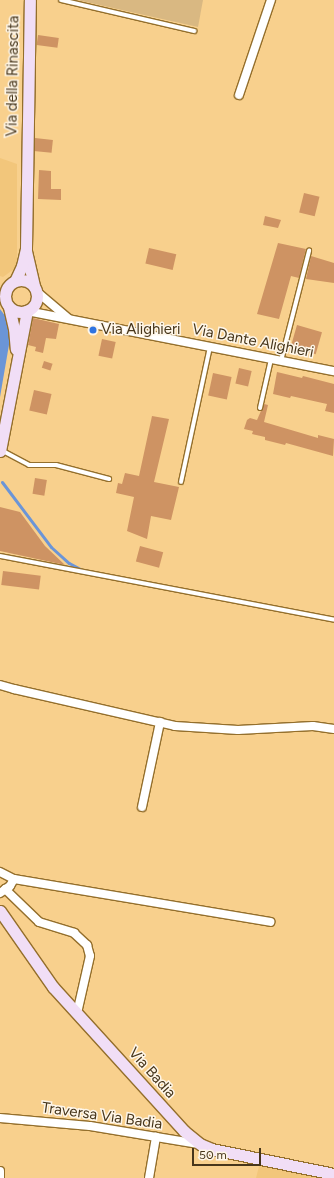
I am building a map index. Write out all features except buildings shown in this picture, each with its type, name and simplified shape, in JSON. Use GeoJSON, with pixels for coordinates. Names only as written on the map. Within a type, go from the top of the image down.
{"type":"FeatureCollection","features":[{"type":"Feature","properties":{"kind":"main road","name":"Via della Rinascita"},"geometry":{"type":"LineString","coordinates":[[8,282],[22,266],[26,248],[30,0]]}},
{"type":"Feature","properties":{"kind":"main road","name":"Via della Rinascita"},"geometry":{"type":"LineString","coordinates":[[26,248],[35,289]]}},
{"type":"Feature","properties":{"kind":"main road"},"geometry":{"type":"LineString","coordinates":[[0,451],[17,355],[27,311],[36,302],[35,289],[28,281],[8,282],[6,291],[5,300],[14,328],[17,355]]}},
{"type":"Feature","properties":{"kind":"main road"},"geometry":{"type":"LineString","coordinates":[[5,300],[16,311],[27,311]]}},
{"type":"Feature","properties":{"kind":"main road","name":"Via Badia"},"geometry":{"type":"LineString","coordinates":[[0,911],[53,987],[184,1131],[200,1144],[212,1149],[334,1174]]}},
{"type":"Feature","properties":{"kind":"street"},"geometry":{"type":"LineString","coordinates":[[239,95],[271,0]]}},
{"type":"Feature","properties":{"kind":"street"},"geometry":{"type":"LineString","coordinates":[[35,289],[71,321]]}},
{"type":"Feature","properties":{"kind":"street","name":"Via Dante Alighieri"},"geometry":{"type":"LineString","coordinates":[[27,311],[71,321],[334,371]]}},
{"type":"Feature","properties":{"kind":"street"},"geometry":{"type":"LineString","coordinates":[[0,685],[174,726],[238,730],[313,726],[334,729]]}},
{"type":"Feature","properties":{"kind":"street"},"geometry":{"type":"LineString","coordinates":[[142,807],[160,722]]}},
{"type":"Feature","properties":{"kind":"street"},"geometry":{"type":"LineString","coordinates":[[0,872],[14,879],[270,922]]}},
{"type":"Feature","properties":{"kind":"street"},"geometry":{"type":"LineString","coordinates":[[14,879],[10,886],[3,891],[39,922],[74,933],[87,945],[90,956],[77,1013]]}},
{"type":"Feature","properties":{"kind":"street","name":"Traversa Via Badia"},"geometry":{"type":"LineString","coordinates":[[0,1118],[90,1126],[200,1144]]}},
{"type":"Feature","properties":{"kind":"street"},"geometry":{"type":"LineString","coordinates":[[149,1178],[156,1137]]}},
{"type":"Feature","properties":{"kind":"street"},"geometry":{"type":"LineString","coordinates":[[0,1171],[0,1178]]}},
{"type":"Feature","properties":{"kind":"lane"},"geometry":{"type":"LineString","coordinates":[[61,0],[194,31]]}},
{"type":"Feature","properties":{"kind":"lane"},"geometry":{"type":"LineString","coordinates":[[281,361],[309,251]]}},
{"type":"Feature","properties":{"kind":"lane"},"geometry":{"type":"LineString","coordinates":[[181,482],[210,347]]}},
{"type":"Feature","properties":{"kind":"lane"},"geometry":{"type":"LineString","coordinates":[[260,408],[271,359]]}},
{"type":"Feature","properties":{"kind":"lane"},"geometry":{"type":"LineString","coordinates":[[0,451],[29,465],[56,465],[109,479]]}},
{"type":"Feature","properties":{"kind":"lane"},"geometry":{"type":"LineString","coordinates":[[0,556],[334,620]]}},
{"type":"Feature","properties":{"kind":"shaded area"},"geometry":{"type":"Polygon","coordinates":[[[77,0],[203,0],[198,27],[77,0]]]}},
{"type":"Feature","properties":{"kind":"shaded area"},"geometry":{"type":"Polygon","coordinates":[[[0,158],[17,164],[17,267],[3,277],[0,276],[0,158]]]}},
{"type":"Feature","properties":{"kind":"shaded area"},"geometry":{"type":"Polygon","coordinates":[[[260,1162],[327,1178],[256,1178],[260,1162]]]}},
{"type":"Feature","properties":{"kind":"water"},"geometry":{"type":"Polygon","coordinates":[[[0,309],[6,317],[10,339],[0,397],[0,309]]]}},
{"type":"Feature","properties":{"kind":"waterway"},"geometry":{"type":"LineString","coordinates":[[2,482],[51,547],[69,563],[84,571]]}},
{"type":"Feature","properties":{"kind":"place","name":"Via Alighieri"},"geometry":{"type":"Point","coordinates":[93,330]}}]}
